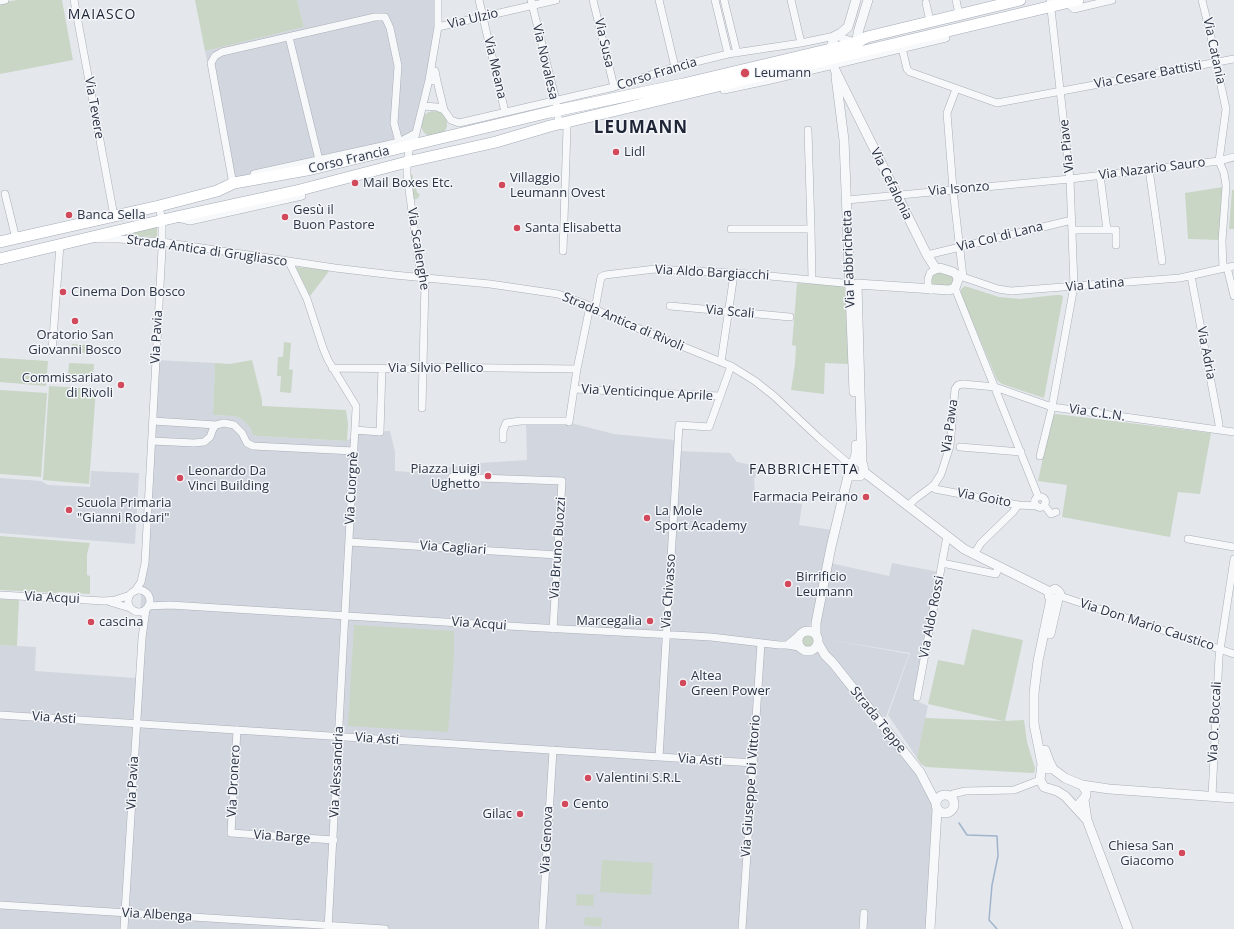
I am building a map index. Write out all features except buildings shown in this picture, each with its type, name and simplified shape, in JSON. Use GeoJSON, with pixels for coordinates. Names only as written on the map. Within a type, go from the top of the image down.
{"type":"FeatureCollection","features":[{"type":"Feature","properties":{"kind":"main road","name":"Corso Francia"},"geometry":{"type":"LineString","coordinates":[[857,48],[867,37],[959,14],[998,2],[1020,0]]}},
{"type":"Feature","properties":{"kind":"main road","name":"Corso Francia"},"geometry":{"type":"LineString","coordinates":[[0,259],[79,240],[118,235],[176,217],[300,190],[407,162],[496,142],[684,89],[724,87],[833,60],[857,48],[945,32],[1051,3],[1067,3],[1078,0]]}},
{"type":"Feature","properties":{"kind":"main road","name":"Corso Francia"},"geometry":{"type":"LineString","coordinates":[[0,242],[114,214],[160,206],[217,191],[234,183],[312,169],[410,146],[556,106],[684,89],[833,60]]}},
{"type":"Feature","properties":{"kind":"street"},"geometry":{"type":"LineString","coordinates":[[0,1],[5,0]]}},
{"type":"Feature","properties":{"kind":"street","name":"Via Tevere"},"geometry":{"type":"LineString","coordinates":[[74,0],[114,214]]}},
{"type":"Feature","properties":{"kind":"street","name":"Via Scalenghe"},"geometry":{"type":"LineString","coordinates":[[422,408],[425,283],[421,278],[407,175],[407,162],[410,146],[415,137],[429,80],[438,27],[438,0]]}},
{"type":"Feature","properties":{"kind":"street","name":"Via Meana"},"geometry":{"type":"LineString","coordinates":[[479,0],[505,112]]}},
{"type":"Feature","properties":{"kind":"street","name":"Via Ulzio"},"geometry":{"type":"LineString","coordinates":[[438,27],[483,17],[532,3],[556,0]]}},
{"type":"Feature","properties":{"kind":"street","name":"Via Susa"},"geometry":{"type":"LineString","coordinates":[[593,0],[614,87]]}},
{"type":"Feature","properties":{"kind":"street"},"geometry":{"type":"LineString","coordinates":[[659,0],[675,67]]}},
{"type":"Feature","properties":{"kind":"street"},"geometry":{"type":"LineString","coordinates":[[715,0],[728,54]]}},
{"type":"Feature","properties":{"kind":"street"},"geometry":{"type":"LineString","coordinates":[[724,0],[736,53]]}},
{"type":"Feature","properties":{"kind":"street"},"geometry":{"type":"LineString","coordinates":[[791,0],[801,43]]}},
{"type":"Feature","properties":{"kind":"street"},"geometry":{"type":"LineString","coordinates":[[835,36],[848,27],[856,0]]}},
{"type":"Feature","properties":{"kind":"street"},"geometry":{"type":"LineString","coordinates":[[835,36],[857,48],[863,15],[868,0]]}},
{"type":"Feature","properties":{"kind":"street"},"geometry":{"type":"LineString","coordinates":[[956,0],[959,14]]}},
{"type":"Feature","properties":{"kind":"street","name":"Corso Francia"},"geometry":{"type":"LineString","coordinates":[[1067,3],[1074,9],[1112,0]]}},
{"type":"Feature","properties":{"kind":"street","name":"Via Catania"},"geometry":{"type":"LineString","coordinates":[[1202,0],[1217,62],[1226,109],[1219,161],[1224,173],[1226,186],[1222,241],[1234,296]]}},
{"type":"Feature","properties":{"kind":"street","name":"Via Novalesa"},"geometry":{"type":"LineString","coordinates":[[532,3],[560,124]]}},
{"type":"Feature","properties":{"kind":"street"},"geometry":{"type":"LineString","coordinates":[[926,3],[930,21]]}},
{"type":"Feature","properties":{"kind":"street","name":"Via Piave"},"geometry":{"type":"LineString","coordinates":[[1040,456],[1052,407],[1074,286],[1070,179],[1051,3]]}},
{"type":"Feature","properties":{"kind":"street","name":"Corso Francia"},"geometry":{"type":"LineString","coordinates":[[232,179],[211,63],[215,56],[222,52],[375,17],[385,17],[390,28],[398,66],[394,123],[398,142]]}},
{"type":"Feature","properties":{"kind":"street","name":"Corso Francia"},"geometry":{"type":"LineString","coordinates":[[833,60],[902,48],[946,38],[945,32]]}},
{"type":"Feature","properties":{"kind":"street"},"geometry":{"type":"LineString","coordinates":[[833,60],[835,36]]}},
{"type":"Feature","properties":{"kind":"street","name":"Corso Francia"},"geometry":{"type":"LineString","coordinates":[[444,110],[451,120],[459,123],[505,112],[556,106],[675,67],[728,54],[801,43],[835,36]]}},
{"type":"Feature","properties":{"kind":"street","name":"Corso Francia"},"geometry":{"type":"LineString","coordinates":[[289,37],[319,160]]}},
{"type":"Feature","properties":{"kind":"street","name":"Via Cesare Battisti"},"geometry":{"type":"LineString","coordinates":[[902,48],[907,69],[910,72],[997,103],[1234,58]]}},
{"type":"Feature","properties":{"kind":"street","name":"Via Cefalonia"},"geometry":{"type":"LineString","coordinates":[[833,60],[849,98],[896,195],[927,255],[936,269]]}},
{"type":"Feature","properties":{"kind":"street","name":"Via Fabbrichetta"},"geometry":{"type":"LineString","coordinates":[[833,60],[840,101],[844,140],[854,284],[856,451],[853,467]]}},
{"type":"Feature","properties":{"kind":"street"},"geometry":{"type":"LineString","coordinates":[[435,71],[444,110]]}},
{"type":"Feature","properties":{"kind":"street"},"geometry":{"type":"LineString","coordinates":[[429,80],[437,81]]}},
{"type":"Feature","properties":{"kind":"street"},"geometry":{"type":"LineString","coordinates":[[956,89],[947,113],[959,247],[960,276],[955,288],[1038,496],[1034,502],[1051,514],[1056,512]]}},
{"type":"Feature","properties":{"kind":"street"},"geometry":{"type":"LineString","coordinates":[[840,101],[849,98]]}},
{"type":"Feature","properties":{"kind":"street"},"geometry":{"type":"LineString","coordinates":[[423,106],[436,107],[444,110]]}},
{"type":"Feature","properties":{"kind":"street"},"geometry":{"type":"LineString","coordinates":[[1226,109],[1234,107]]}},
{"type":"Feature","properties":{"kind":"street"},"geometry":{"type":"LineString","coordinates":[[560,124],[567,127],[563,251]]}},
{"type":"Feature","properties":{"kind":"street"},"geometry":{"type":"LineString","coordinates":[[808,130],[812,280]]}},
{"type":"Feature","properties":{"kind":"street","name":"Corso Francia"},"geometry":{"type":"LineString","coordinates":[[114,214],[225,184],[232,179],[398,142],[416,133]]}},
{"type":"Feature","properties":{"kind":"street","name":"Via Nazario Sauro"},"geometry":{"type":"LineString","coordinates":[[1070,179],[1219,161],[1234,157]]}},
{"type":"Feature","properties":{"kind":"street"},"geometry":{"type":"LineString","coordinates":[[1149,169],[1162,261]]}},
{"type":"Feature","properties":{"kind":"street"},"geometry":{"type":"LineString","coordinates":[[1100,175],[1107,230]]}},
{"type":"Feature","properties":{"kind":"street","name":"Via Isonzo"},"geometry":{"type":"LineString","coordinates":[[847,200],[1070,179]]}},
{"type":"Feature","properties":{"kind":"street"},"geometry":{"type":"LineString","coordinates":[[6,194],[16,239]]}},
{"type":"Feature","properties":{"kind":"street","name":"Via Pavia"},"geometry":{"type":"LineString","coordinates":[[132,593],[142,582],[145,563],[162,242],[160,206]]}},
{"type":"Feature","properties":{"kind":"street","name":"Via Col di Lana"},"geometry":{"type":"LineString","coordinates":[[927,255],[1072,220]]}},
{"type":"Feature","properties":{"kind":"street"},"geometry":{"type":"LineString","coordinates":[[731,229],[811,228]]}},
{"type":"Feature","properties":{"kind":"street"},"geometry":{"type":"LineString","coordinates":[[1072,230],[1116,230],[1116,244]]}},
{"type":"Feature","properties":{"kind":"street","name":"Strada Antica di Grugliasco"},"geometry":{"type":"LineString","coordinates":[[118,235],[335,268]]}},
{"type":"Feature","properties":{"kind":"street"},"geometry":{"type":"LineString","coordinates":[[52,351],[60,244]]}},
{"type":"Feature","properties":{"kind":"street","name":"Via Cuorgnè"},"geometry":{"type":"LineString","coordinates":[[289,262],[307,299],[323,348],[332,368],[356,406],[345,615]]}},
{"type":"Feature","properties":{"kind":"street","name":"Via Latina"},"geometry":{"type":"LineString","coordinates":[[960,276],[1011,291],[1180,278],[1228,267]]}},
{"type":"Feature","properties":{"kind":"street","name":"Strada Antica di Rivoli"},"geometry":{"type":"LineString","coordinates":[[335,268],[490,284],[558,294],[592,307],[610,317],[731,366],[769,392],[853,467]]}},
{"type":"Feature","properties":{"kind":"street","name":"Via Aldo Bargiacchi"},"geometry":{"type":"LineString","coordinates":[[503,439],[503,431],[506,423],[521,421],[569,422],[577,369],[592,307],[600,278],[605,274],[655,269],[854,284]]}},
{"type":"Feature","properties":{"kind":"street"},"geometry":{"type":"LineString","coordinates":[[932,290],[928,285],[928,279],[930,273],[936,269],[944,269],[960,276]]}},
{"type":"Feature","properties":{"kind":"street"},"geometry":{"type":"LineString","coordinates":[[721,362],[734,274]]}},
{"type":"Feature","properties":{"kind":"street","name":"Via Adria"},"geometry":{"type":"LineString","coordinates":[[1191,276],[1219,430]]}},
{"type":"Feature","properties":{"kind":"street"},"geometry":{"type":"LineString","coordinates":[[854,284],[932,290],[949,290],[955,288]]}},
{"type":"Feature","properties":{"kind":"street","name":"Via Scali"},"geometry":{"type":"LineString","coordinates":[[670,306],[790,317]]}},
{"type":"Feature","properties":{"kind":"street"},"geometry":{"type":"LineString","coordinates":[[719,396],[731,366]]}},
{"type":"Feature","properties":{"kind":"street","name":"Via Silvio Pellico"},"geometry":{"type":"LineString","coordinates":[[355,430],[380,432],[382,368],[418,369],[423,367],[577,369]]}},
{"type":"Feature","properties":{"kind":"street"},"geometry":{"type":"LineString","coordinates":[[332,368],[382,368]]}},
{"type":"Feature","properties":{"kind":"street","name":"Via C.L.N."},"geometry":{"type":"LineString","coordinates":[[963,384],[995,387],[1052,407],[1234,432]]}},
{"type":"Feature","properties":{"kind":"street","name":"Via Pawa"},"geometry":{"type":"LineString","coordinates":[[908,506],[932,486],[941,474],[950,446],[955,389],[958,385],[963,384]]}},
{"type":"Feature","properties":{"kind":"street","name":"Via Venticinque Aprile"},"geometry":{"type":"LineString","coordinates":[[574,389],[719,396]]}},
{"type":"Feature","properties":{"kind":"street","name":"Via Chivasso"},"geometry":{"type":"LineString","coordinates":[[659,757],[679,426],[709,427],[719,396]]}},
{"type":"Feature","properties":{"kind":"street"},"geometry":{"type":"LineString","coordinates":[[153,421],[216,425],[224,423],[234,425],[242,433],[247,443],[252,446],[354,451]]}},
{"type":"Feature","properties":{"kind":"street"},"geometry":{"type":"LineString","coordinates":[[152,441],[204,442],[210,437],[216,425]]}},
{"type":"Feature","properties":{"kind":"street"},"geometry":{"type":"LineString","coordinates":[[960,447],[1021,452]]}},
{"type":"Feature","properties":{"kind":"street"},"geometry":{"type":"LineString","coordinates":[[814,640],[831,547],[844,491],[853,467]]}},
{"type":"Feature","properties":{"kind":"street","name":"Via Don Mario Caustico"},"geometry":{"type":"LineString","coordinates":[[853,467],[858,477],[864,472],[964,549],[1055,596],[1220,648],[1234,654]]}},
{"type":"Feature","properties":{"kind":"street","name":"Via Bruno Buozzi"},"geometry":{"type":"LineString","coordinates":[[452,477],[562,481],[553,628]]}},
{"type":"Feature","properties":{"kind":"street","name":"Via Goito"},"geometry":{"type":"LineString","coordinates":[[932,486],[935,489],[1018,505],[1041,506]]}},
{"type":"Feature","properties":{"kind":"street"},"geometry":{"type":"LineString","coordinates":[[974,554],[980,543],[1013,512],[1018,505]]}},
{"type":"Feature","properties":{"kind":"street","name":"Via Aldo Rossi"},"geometry":{"type":"LineString","coordinates":[[917,697],[947,536]]}},
{"type":"Feature","properties":{"kind":"street"},"geometry":{"type":"LineString","coordinates":[[1188,539],[1234,547]]}},
{"type":"Feature","properties":{"kind":"street","name":"Via Cagliari"},"geometry":{"type":"LineString","coordinates":[[349,542],[557,555]]}},
{"type":"Feature","properties":{"kind":"street","name":"Via O. Boccali"},"geometry":{"type":"LineString","coordinates":[[1212,796],[1220,648],[1234,559]]}},
{"type":"Feature","properties":{"kind":"street"},"geometry":{"type":"LineString","coordinates":[[942,562],[996,574],[999,566]]}},
{"type":"Feature","properties":{"kind":"street","name":"Via Pavia"},"geometry":{"type":"LineString","coordinates":[[145,563],[148,596]]}},
{"type":"Feature","properties":{"kind":"street"},"geometry":{"type":"LineString","coordinates":[[141,591],[148,596],[147,608],[141,612],[132,610],[128,602],[132,593],[141,591]]}},
{"type":"Feature","properties":{"kind":"street","name":"Via Acqui"},"geometry":{"type":"LineString","coordinates":[[0,595],[104,601],[115,600],[132,593]]}},
{"type":"Feature","properties":{"kind":"street","name":"Via Acqui"},"geometry":{"type":"LineString","coordinates":[[148,596],[170,605]]}},
{"type":"Feature","properties":{"kind":"street"},"geometry":{"type":"LineString","coordinates":[[1055,596],[1044,661],[1040,702],[1040,723],[1043,741],[1049,761],[1053,768],[1065,778],[1082,785],[1109,790],[1234,798]]}},
{"type":"Feature","properties":{"kind":"street"},"geometry":{"type":"LineString","coordinates":[[1055,596],[1038,661],[1034,693],[1034,724],[1042,759],[1041,776],[1044,787],[1061,794],[1072,803],[1087,820]]}},
{"type":"Feature","properties":{"kind":"street","name":"Via Acqui"},"geometry":{"type":"LineString","coordinates":[[104,601],[132,610]]}},
{"type":"Feature","properties":{"kind":"street","name":"Via Acqui"},"geometry":{"type":"LineString","coordinates":[[147,608],[170,605],[666,634],[787,645],[807,652],[814,640]]}},
{"type":"Feature","properties":{"kind":"street","name":"Via Pavia"},"geometry":{"type":"LineString","coordinates":[[124,929],[142,636],[147,608]]}},
{"type":"Feature","properties":{"kind":"street","name":"Via Pavia"},"geometry":{"type":"LineString","coordinates":[[132,610],[139,617],[142,636]]}},
{"type":"Feature","properties":{"kind":"street","name":"Via Alessandria"},"geometry":{"type":"LineString","coordinates":[[328,927],[334,840],[345,615]]}},
{"type":"Feature","properties":{"kind":"street"},"geometry":{"type":"LineString","coordinates":[[787,645],[804,631],[814,640]]}},
{"type":"Feature","properties":{"kind":"street"},"geometry":{"type":"LineString","coordinates":[[798,636],[797,643],[799,648]]}},
{"type":"Feature","properties":{"kind":"street","name":"Strada Teppe"},"geometry":{"type":"LineString","coordinates":[[814,640],[913,764],[929,788],[936,807],[937,827],[930,929]]}},
{"type":"Feature","properties":{"kind":"street","name":"Via Giuseppe Di Vittorio"},"geometry":{"type":"LineString","coordinates":[[742,929],[761,643]]}},
{"type":"Feature","properties":{"kind":"street","name":"Via Asti"},"geometry":{"type":"LineString","coordinates":[[0,715],[754,763]]}},
{"type":"Feature","properties":{"kind":"street","name":"Via Dronero"},"geometry":{"type":"LineString","coordinates":[[231,833],[237,730]]}},
{"type":"Feature","properties":{"kind":"street","name":"Via Genova"},"geometry":{"type":"LineString","coordinates":[[542,929],[553,750]]}},
{"type":"Feature","properties":{"kind":"street"},"geometry":{"type":"LineString","coordinates":[[948,813],[942,814],[936,807],[938,798],[947,797],[965,791],[1014,790],[1041,776],[1046,769],[1053,768]]}},
{"type":"Feature","properties":{"kind":"street"},"geometry":{"type":"LineString","coordinates":[[1082,785],[1086,791],[1085,798],[1087,820],[1128,929]]}},
{"type":"Feature","properties":{"kind":"street","name":"Strada Teppe"},"geometry":{"type":"LineString","coordinates":[[929,788],[947,797]]}},
{"type":"Feature","properties":{"kind":"street"},"geometry":{"type":"LineString","coordinates":[[1072,803],[1080,803],[1085,798],[1109,790]]}},
{"type":"Feature","properties":{"kind":"street"},"geometry":{"type":"LineString","coordinates":[[937,827],[954,807],[947,797]]}},
{"type":"Feature","properties":{"kind":"street","name":"Via Barge"},"geometry":{"type":"LineString","coordinates":[[231,833],[334,840]]}},
{"type":"Feature","properties":{"kind":"street","name":"Via Albenga"},"geometry":{"type":"LineString","coordinates":[[0,906],[328,927],[385,929]]}},
{"type":"Feature","properties":{"kind":"street"},"geometry":{"type":"LineString","coordinates":[[863,929],[864,913]]}},
{"type":"Feature","properties":{"kind":"shaded area"},"geometry":{"type":"Polygon","coordinates":[[[297,0],[437,0],[437,26],[415,138],[231,179],[205,51],[304,27],[297,0]]]}},
{"type":"Feature","properties":{"kind":"shaded area"},"geometry":{"type":"Polygon","coordinates":[[[156,360],[215,363],[213,415],[238,417],[250,427],[253,435],[346,441],[362,432],[390,431],[395,452],[395,471],[410,472],[480,463],[527,460],[526,423],[571,423],[614,434],[675,440],[678,451],[730,453],[737,462],[761,467],[754,479],[755,498],[802,504],[799,525],[832,530],[810,627],[800,629],[795,634],[793,639],[796,650],[804,655],[813,654],[823,639],[818,630],[830,563],[889,576],[892,563],[944,573],[919,702],[928,706],[917,758],[888,715],[910,653],[825,639],[909,654],[882,728],[912,765],[932,804],[933,817],[928,929],[0,929],[0,645],[36,647],[35,671],[136,678],[156,360]]]}},
{"type":"Feature","properties":{"kind":"shaded area","name":"Scuola Primaria \"Gianni Rodari\""},"geometry":{"type":"Polygon","coordinates":[[[91,471],[139,473],[135,544],[0,533],[0,478],[41,481],[48,485],[90,487],[91,471]]]}},
{"type":"Feature","properties":{"kind":"green space"},"geometry":{"type":"Polygon","coordinates":[[[17,0],[62,0],[73,60],[0,74],[0,3],[17,0]]]}},
{"type":"Feature","properties":{"kind":"green space"},"geometry":{"type":"Polygon","coordinates":[[[195,0],[297,0],[304,27],[205,51],[195,0]]]}},
{"type":"Feature","properties":{"kind":"green space"},"geometry":{"type":"Polygon","coordinates":[[[434,111],[443,115],[447,124],[443,133],[434,137],[425,133],[421,124],[425,115],[434,111]]]}},
{"type":"Feature","properties":{"kind":"green space"},"geometry":{"type":"Polygon","coordinates":[[[412,174],[417,192],[420,195],[417,199],[410,200],[407,175],[412,174]]]}},
{"type":"Feature","properties":{"kind":"green space"},"geometry":{"type":"Polygon","coordinates":[[[1223,187],[1220,240],[1188,239],[1185,193],[1223,187]]]}},
{"type":"Feature","properties":{"kind":"green space"},"geometry":{"type":"Polygon","coordinates":[[[1232,190],[1234,190],[1234,229],[1229,229],[1232,190]]]}},
{"type":"Feature","properties":{"kind":"green space"},"geometry":{"type":"Polygon","coordinates":[[[157,227],[157,237],[122,235],[157,227]]]}},
{"type":"Feature","properties":{"kind":"green space"},"geometry":{"type":"Polygon","coordinates":[[[296,267],[330,270],[310,296],[296,267]]]}},
{"type":"Feature","properties":{"kind":"green space"},"geometry":{"type":"Polygon","coordinates":[[[936,272],[949,274],[954,279],[952,286],[935,286],[932,284],[932,276],[936,272]]]}},
{"type":"Feature","properties":{"kind":"green space"},"geometry":{"type":"Polygon","coordinates":[[[797,283],[847,286],[848,364],[825,363],[824,394],[791,390],[795,364],[796,346],[792,345],[797,283]]]}},
{"type":"Feature","properties":{"kind":"green space"},"geometry":{"type":"Polygon","coordinates":[[[965,286],[999,297],[1020,299],[1061,295],[1063,297],[1044,398],[1002,384],[997,380],[961,294],[961,289],[965,286]]]}},
{"type":"Feature","properties":{"kind":"green space"},"geometry":{"type":"Polygon","coordinates":[[[284,342],[291,343],[289,369],[293,370],[291,393],[280,392],[281,376],[277,376],[278,357],[283,357],[284,342]]]}},
{"type":"Feature","properties":{"kind":"green space"},"geometry":{"type":"Polygon","coordinates":[[[72,344],[87,345],[86,353],[71,352],[72,344]]]}},
{"type":"Feature","properties":{"kind":"green space"},"geometry":{"type":"Polygon","coordinates":[[[0,358],[48,361],[46,386],[0,382],[0,358]]]}},
{"type":"Feature","properties":{"kind":"green space"},"geometry":{"type":"Polygon","coordinates":[[[252,360],[262,400],[262,406],[346,410],[348,424],[347,441],[258,436],[253,435],[250,427],[238,417],[213,415],[215,363],[230,364],[252,360]]]}},
{"type":"Feature","properties":{"kind":"green space"},"geometry":{"type":"Polygon","coordinates":[[[69,363],[94,364],[93,376],[68,374],[69,363]]]}},
{"type":"Feature","properties":{"kind":"green space"},"geometry":{"type":"Polygon","coordinates":[[[49,386],[96,389],[89,484],[43,480],[49,386]]]}},
{"type":"Feature","properties":{"kind":"green space"},"geometry":{"type":"Polygon","coordinates":[[[0,390],[47,393],[41,477],[0,474],[0,390]]]}},
{"type":"Feature","properties":{"kind":"green space"},"geometry":{"type":"Polygon","coordinates":[[[1056,414],[1211,433],[1200,494],[1178,492],[1170,537],[1062,517],[1067,485],[1038,481],[1052,416],[1056,414]]]}},
{"type":"Feature","properties":{"kind":"green space"},"geometry":{"type":"Polygon","coordinates":[[[0,536],[90,543],[87,554],[87,575],[90,576],[90,594],[0,590],[0,536]]]}},
{"type":"Feature","properties":{"kind":"green space"},"geometry":{"type":"Polygon","coordinates":[[[0,599],[19,600],[17,646],[0,645],[0,599]]]}},
{"type":"Feature","properties":{"kind":"green space"},"geometry":{"type":"Polygon","coordinates":[[[354,625],[454,631],[454,655],[448,732],[348,726],[354,625]]]}},
{"type":"Feature","properties":{"kind":"green space"},"geometry":{"type":"Polygon","coordinates":[[[972,629],[1023,640],[1005,721],[1024,720],[1027,742],[1035,768],[1034,773],[926,767],[921,764],[917,758],[925,718],[1003,721],[928,704],[938,660],[964,665],[972,629]]]}},
{"type":"Feature","properties":{"kind":"green space"},"geometry":{"type":"Polygon","coordinates":[[[808,634],[812,636],[814,640],[812,644],[808,646],[804,644],[802,640],[804,636],[808,634]]]}},
{"type":"Feature","properties":{"kind":"green space"},"geometry":{"type":"Polygon","coordinates":[[[602,860],[653,863],[651,895],[600,892],[602,860]]]}},
{"type":"Feature","properties":{"kind":"green space"},"geometry":{"type":"Polygon","coordinates":[[[577,894],[594,895],[593,906],[576,905],[577,894]]]}},
{"type":"Feature","properties":{"kind":"green space"},"geometry":{"type":"Polygon","coordinates":[[[585,917],[602,918],[601,927],[584,925],[585,917]]]}},
{"type":"Feature","properties":{"kind":"waterway"},"geometry":{"type":"LineString","coordinates":[[959,823],[967,835],[997,836],[998,856],[992,885],[989,920],[997,929]]}},
{"type":"Feature","properties":{"kind":"place","name":"Leumann"},"geometry":{"type":"Point","coordinates":[745,73]}},
{"type":"Feature","properties":{"kind":"place","name":"Lidl"},"geometry":{"type":"Point","coordinates":[616,152]}},
{"type":"Feature","properties":{"kind":"place","name":"Mail Boxes Etc."},"geometry":{"type":"Point","coordinates":[355,183]}},
{"type":"Feature","properties":{"kind":"place","name":"Villaggio Leumann Ovest"},"geometry":{"type":"Point","coordinates":[502,185]}},
{"type":"Feature","properties":{"kind":"place","name":"Banca Sella"},"geometry":{"type":"Point","coordinates":[69,215]}},
{"type":"Feature","properties":{"kind":"place","name":"Gesù il Buon Pastore"},"geometry":{"type":"Point","coordinates":[285,217]}},
{"type":"Feature","properties":{"kind":"place","name":"Santa Elisabetta"},"geometry":{"type":"Point","coordinates":[517,228]}},
{"type":"Feature","properties":{"kind":"place","name":"Cinema Don Bosco"},"geometry":{"type":"Point","coordinates":[63,292]}},
{"type":"Feature","properties":{"kind":"place","name":"Oratorio San Giovanni Bosco"},"geometry":{"type":"Point","coordinates":[75,321]}},
{"type":"Feature","properties":{"kind":"place","name":"Commissariato di Rivoli"},"geometry":{"type":"Point","coordinates":[121,385]}},
{"type":"Feature","properties":{"kind":"place","name":"Piazza Luigi Ughetto"},"geometry":{"type":"Point","coordinates":[488,476]}},
{"type":"Feature","properties":{"kind":"place","name":"Leonardo Da Vinci Building"},"geometry":{"type":"Point","coordinates":[180,478]}},
{"type":"Feature","properties":{"kind":"place","name":"Farmacia Peirano"},"geometry":{"type":"Point","coordinates":[866,497]}},
{"type":"Feature","properties":{"kind":"place","name":"Scuola Primaria \"Gianni Rodari\""},"geometry":{"type":"Point","coordinates":[69,510]}},
{"type":"Feature","properties":{"kind":"place","name":"La Mole Sport Academy"},"geometry":{"type":"Point","coordinates":[647,518]}},
{"type":"Feature","properties":{"kind":"place","name":"Birrificio Leumann"},"geometry":{"type":"Point","coordinates":[788,584]}},
{"type":"Feature","properties":{"kind":"place","name":"Marcegalia"},"geometry":{"type":"Point","coordinates":[650,621]}},
{"type":"Feature","properties":{"kind":"place","name":"cascina"},"geometry":{"type":"Point","coordinates":[91,622]}},
{"type":"Feature","properties":{"kind":"place","name":"Altea Green Power"},"geometry":{"type":"Point","coordinates":[683,683]}},
{"type":"Feature","properties":{"kind":"place","name":"Valentini S.R.L"},"geometry":{"type":"Point","coordinates":[588,778]}},
{"type":"Feature","properties":{"kind":"place","name":"Cento"},"geometry":{"type":"Point","coordinates":[565,804]}},
{"type":"Feature","properties":{"kind":"place","name":"Gilac"},"geometry":{"type":"Point","coordinates":[520,814]}},
{"type":"Feature","properties":{"kind":"place","name":"Chiesa San Giacomo"},"geometry":{"type":"Point","coordinates":[1182,853]}},
{"type":"Feature","properties":{"kind":"district","name":"MAIASCO"},"geometry":{"type":"Point","coordinates":[102,15]}},
{"type":"Feature","properties":{"kind":"district","name":"LEUMANN"},"geometry":{"type":"Point","coordinates":[641,128]}},
{"type":"Feature","properties":{"kind":"district","name":"FABBRICHETTA"},"geometry":{"type":"Point","coordinates":[804,470]}}]}
